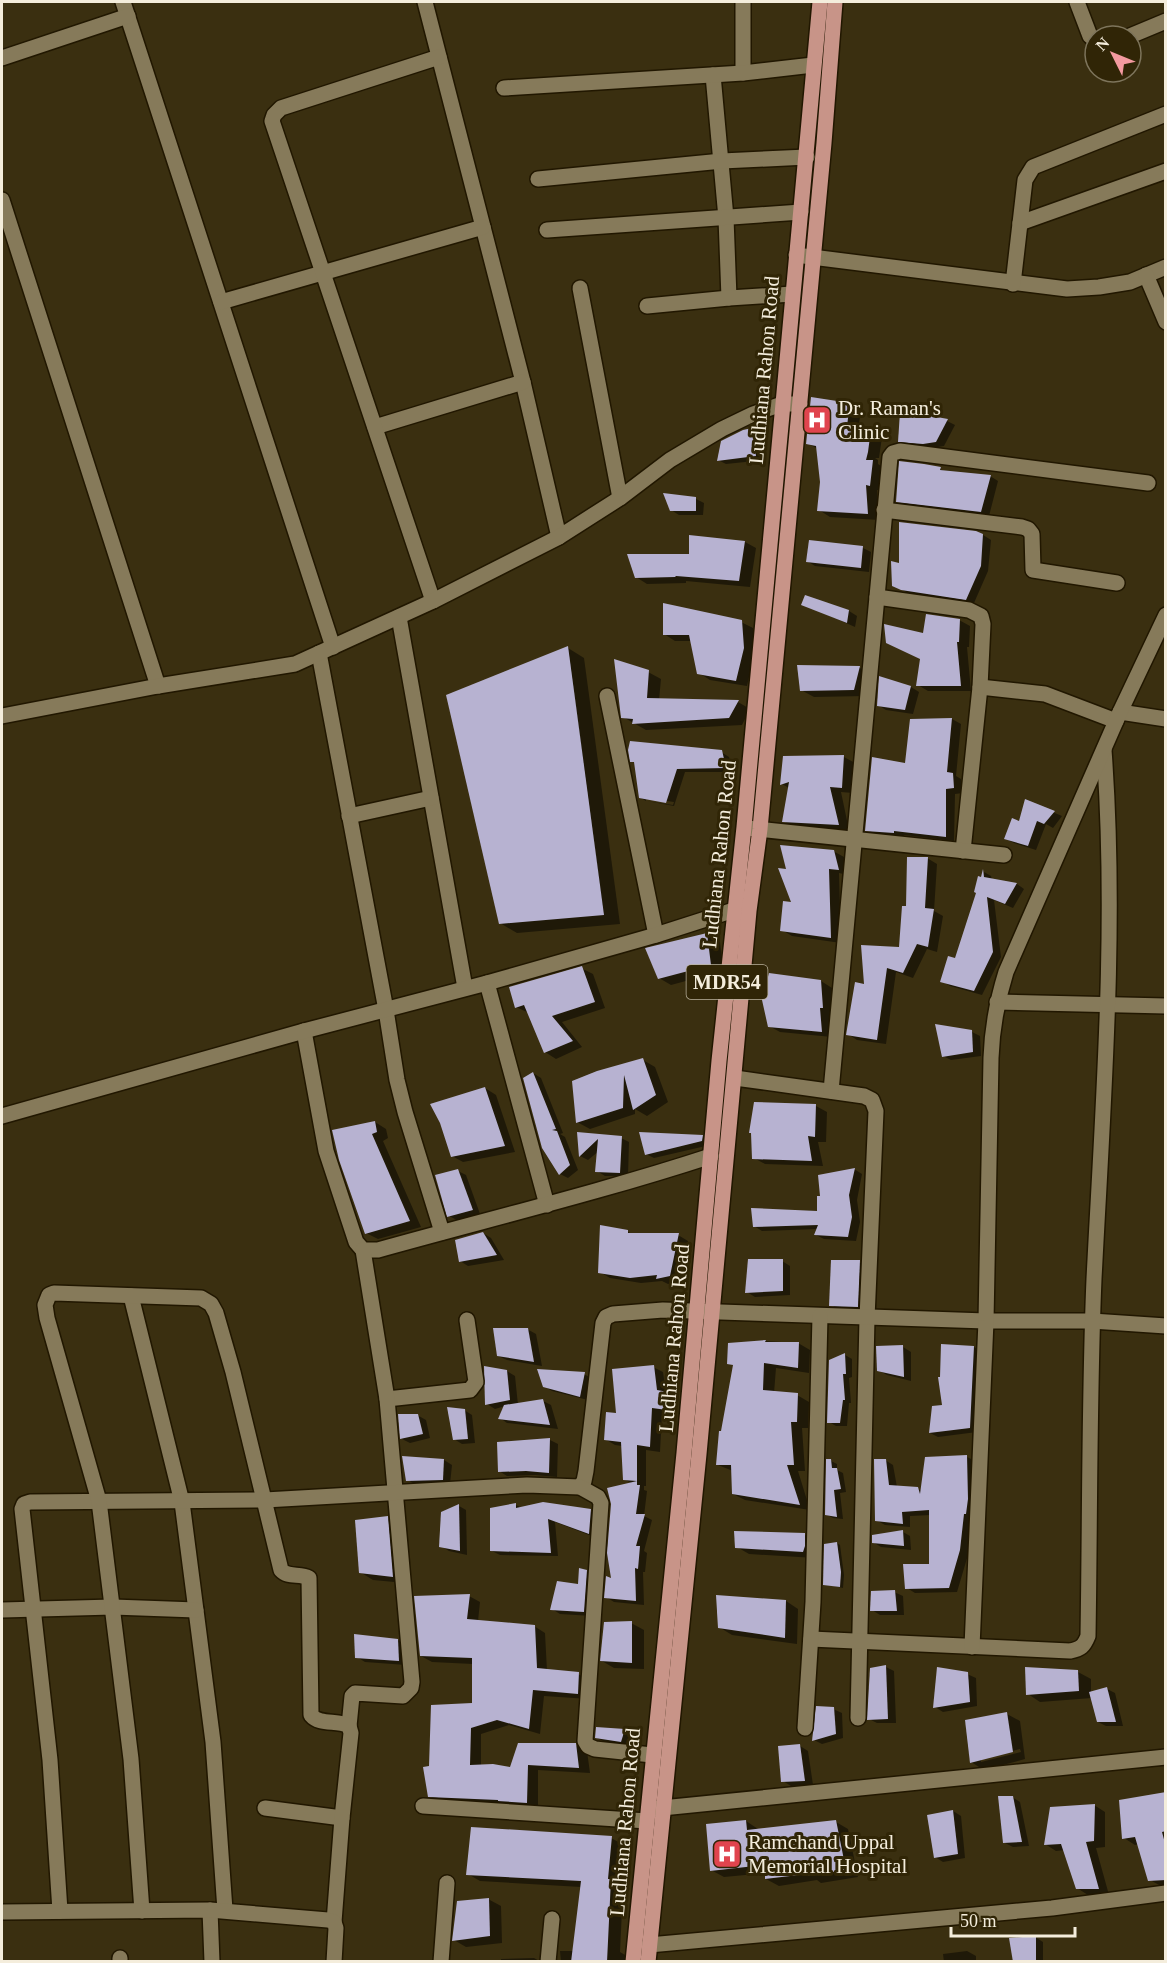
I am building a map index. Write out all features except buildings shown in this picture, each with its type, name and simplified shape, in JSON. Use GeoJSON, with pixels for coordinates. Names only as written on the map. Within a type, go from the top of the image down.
{"type":"FeatureCollection","features":[{"type":"Feature","properties":{"kind":"main road","name":"Ludhiana Rahon Road"},"geometry":{"type":"LineString","coordinates":[[648,1962],[653,1812],[652,1755],[684,1453],[735,1077],[749,911],[752,828],[782,404],[820,2]]}},
{"type":"Feature","properties":{"kind":"main road","name":"Ludhiana Rahon Road"},"geometry":{"type":"LineString","coordinates":[[633,1962],[699,1454],[711,1156],[735,910],[752,828],[800,404],[835,2]]}},
{"type":"Feature","properties":{"kind":"street"},"geometry":{"type":"LineString","coordinates":[[425,2],[523,382],[559,537]]}},
{"type":"Feature","properties":{"kind":"street"},"geometry":{"type":"LineString","coordinates":[[743,2],[743,73]]}},
{"type":"Feature","properties":{"kind":"street"},"geometry":{"type":"LineString","coordinates":[[1077,2],[1085,24]]}},
{"type":"Feature","properties":{"kind":"street"},"geometry":{"type":"LineString","coordinates":[[2,58],[126,9],[221,302],[326,650],[349,816],[397,1080],[442,1232]]}},
{"type":"Feature","properties":{"kind":"street"},"geometry":{"type":"LineString","coordinates":[[1143,31],[1166,21]]}},
{"type":"Feature","properties":{"kind":"street"},"geometry":{"type":"LineString","coordinates":[[433,601],[272,121],[281,108],[438,57]]}},
{"type":"Feature","properties":{"kind":"street"},"geometry":{"type":"LineString","coordinates":[[504,88],[743,73],[813,65]]}},
{"type":"Feature","properties":{"kind":"street"},"geometry":{"type":"LineString","coordinates":[[713,75],[722,161],[729,298]]}},
{"type":"Feature","properties":{"kind":"street"},"geometry":{"type":"LineString","coordinates":[[1013,284],[1025,180],[1033,166],[1166,114]]}},
{"type":"Feature","properties":{"kind":"street"},"geometry":{"type":"LineString","coordinates":[[538,178],[722,161],[807,157]]}},
{"type":"Feature","properties":{"kind":"street"},"geometry":{"type":"LineString","coordinates":[[1020,223],[1166,171]]}},
{"type":"Feature","properties":{"kind":"street"},"geometry":{"type":"LineString","coordinates":[[2,200],[158,686]]}},
{"type":"Feature","properties":{"kind":"street"},"geometry":{"type":"LineString","coordinates":[[547,230],[801,212]]}},
{"type":"Feature","properties":{"kind":"street"},"geometry":{"type":"LineString","coordinates":[[221,302],[483,227]]}},
{"type":"Feature","properties":{"kind":"street"},"geometry":{"type":"LineString","coordinates":[[795,255],[1013,284],[1078,289],[1130,282],[1166,267]]}},
{"type":"Feature","properties":{"kind":"street"},"geometry":{"type":"LineString","coordinates":[[1146,275],[1166,322]]}},
{"type":"Feature","properties":{"kind":"street"},"geometry":{"type":"LineString","coordinates":[[580,288],[620,498]]}},
{"type":"Feature","properties":{"kind":"street"},"geometry":{"type":"LineString","coordinates":[[647,306],[792,294]]}},
{"type":"Feature","properties":{"kind":"street"},"geometry":{"type":"LineString","coordinates":[[375,427],[523,382]]}},
{"type":"Feature","properties":{"kind":"street"},"geometry":{"type":"LineString","coordinates":[[2,716],[158,686],[295,664],[433,601],[559,537],[620,498],[669,460],[722,429],[753,414],[782,404],[800,404]]}},
{"type":"Feature","properties":{"kind":"street"},"geometry":{"type":"LineString","coordinates":[[831,1091],[888,461],[893,453],[900,451],[1148,483]]}},
{"type":"Feature","properties":{"kind":"street"},"geometry":{"type":"LineString","coordinates":[[884,510],[1022,527],[1028,529],[1032,534],[1033,570],[1117,583]]}},
{"type":"Feature","properties":{"kind":"street"},"geometry":{"type":"LineString","coordinates":[[877,597],[969,610],[981,616],[983,624],[980,687],[963,851]]}},
{"type":"Feature","properties":{"kind":"street"},"geometry":{"type":"LineString","coordinates":[[972,1647],[986,1322],[992,1029],[997,1002],[1006,972],[1118,717],[1166,615]]}},
{"type":"Feature","properties":{"kind":"street"},"geometry":{"type":"LineString","coordinates":[[399,617],[465,988]]}},
{"type":"Feature","properties":{"kind":"street"},"geometry":{"type":"LineString","coordinates":[[980,687],[1045,694],[1118,717],[1166,719]]}},
{"type":"Feature","properties":{"kind":"street"},"geometry":{"type":"LineString","coordinates":[[607,696],[656,935]]}},
{"type":"Feature","properties":{"kind":"street"},"geometry":{"type":"LineString","coordinates":[[811,1639],[1071,1651],[1079,1649],[1088,1636],[1092,1322],[1107,1003],[1108,813],[1104,750]]}},
{"type":"Feature","properties":{"kind":"street"},"geometry":{"type":"LineString","coordinates":[[349,816],[431,798]]}},
{"type":"Feature","properties":{"kind":"street"},"geometry":{"type":"LineString","coordinates":[[752,828],[1004,855]]}},
{"type":"Feature","properties":{"kind":"street"},"geometry":{"type":"LineString","coordinates":[[2,1116],[304,1030],[386,1011],[486,983],[735,910]]}},
{"type":"Feature","properties":{"kind":"street"},"geometry":{"type":"LineString","coordinates":[[486,983],[547,1205]]}},
{"type":"Feature","properties":{"kind":"street"},"geometry":{"type":"LineString","coordinates":[[997,1002],[1166,1005]]}},
{"type":"Feature","properties":{"kind":"street"},"geometry":{"type":"LineString","coordinates":[[304,1030],[326,1151],[356,1242],[363,1250],[387,1399],[412,1682],[411,1688],[403,1696],[355,1693],[352,1696],[349,1726],[351,1733],[334,1922],[336,1928],[334,1962]]}},
{"type":"Feature","properties":{"kind":"street"},"geometry":{"type":"LineString","coordinates":[[735,1077],[864,1095],[872,1100],[876,1111],[867,1318],[858,1718]]}},
{"type":"Feature","properties":{"kind":"street"},"geometry":{"type":"LineString","coordinates":[[363,1250],[378,1250],[547,1205],[711,1156]]}},
{"type":"Feature","properties":{"kind":"street"},"geometry":{"type":"LineString","coordinates":[[142,1911],[131,1759],[99,1501],[47,1318],[45,1305],[49,1295],[54,1293],[201,1298],[211,1304],[218,1319],[233,1372],[281,1570],[286,1574],[306,1576],[310,1582],[311,1715],[322,1722],[344,1723],[349,1726]]}},
{"type":"Feature","properties":{"kind":"street"},"geometry":{"type":"LineString","coordinates":[[130,1296],[182,1502],[213,1742],[217,1910],[212,1962]]}},
{"type":"Feature","properties":{"kind":"street"},"geometry":{"type":"LineString","coordinates":[[580,1487],[586,1471],[603,1323],[606,1317],[613,1314],[663,1310],[1166,1326]]}},
{"type":"Feature","properties":{"kind":"street"},"geometry":{"type":"LineString","coordinates":[[805,1728],[811,1639],[820,1316]]}},
{"type":"Feature","properties":{"kind":"street"},"geometry":{"type":"LineString","coordinates":[[387,1399],[470,1390],[474,1387],[476,1382],[467,1320]]}},
{"type":"Feature","properties":{"kind":"street"},"geometry":{"type":"LineString","coordinates":[[60,1911],[50,1760],[22,1509],[24,1504],[30,1502],[265,1500],[527,1485],[580,1487],[598,1497],[601,1503],[585,1741],[588,1746],[595,1749],[652,1755]]}},
{"type":"Feature","properties":{"kind":"street"},"geometry":{"type":"LineString","coordinates":[[2,1610],[113,1607],[196,1610]]}},
{"type":"Feature","properties":{"kind":"street"},"geometry":{"type":"LineString","coordinates":[[423,1806],[653,1812],[1166,1757]]}},
{"type":"Feature","properties":{"kind":"street"},"geometry":{"type":"LineString","coordinates":[[265,1808],[342,1818]]}},
{"type":"Feature","properties":{"kind":"street"},"geometry":{"type":"LineString","coordinates":[[441,1962],[447,1883]]}},
{"type":"Feature","properties":{"kind":"street"},"geometry":{"type":"LineString","coordinates":[[649,1945],[1052,1908],[1166,1893]]}},
{"type":"Feature","properties":{"kind":"street"},"geometry":{"type":"LineString","coordinates":[[2,1912],[217,1910],[334,1922]]}},
{"type":"Feature","properties":{"kind":"street"},"geometry":{"type":"LineString","coordinates":[[548,1962],[552,1919]]}},
{"type":"Feature","properties":{"kind":"place","name":"Dr. Raman's Clinic"},"geometry":{"type":"Point","coordinates":[817,420]}},
{"type":"Feature","properties":{"kind":"place","name":"Ramchand Uppal Memorial Hospital"},"geometry":{"type":"Point","coordinates":[727,1854]}}]}
